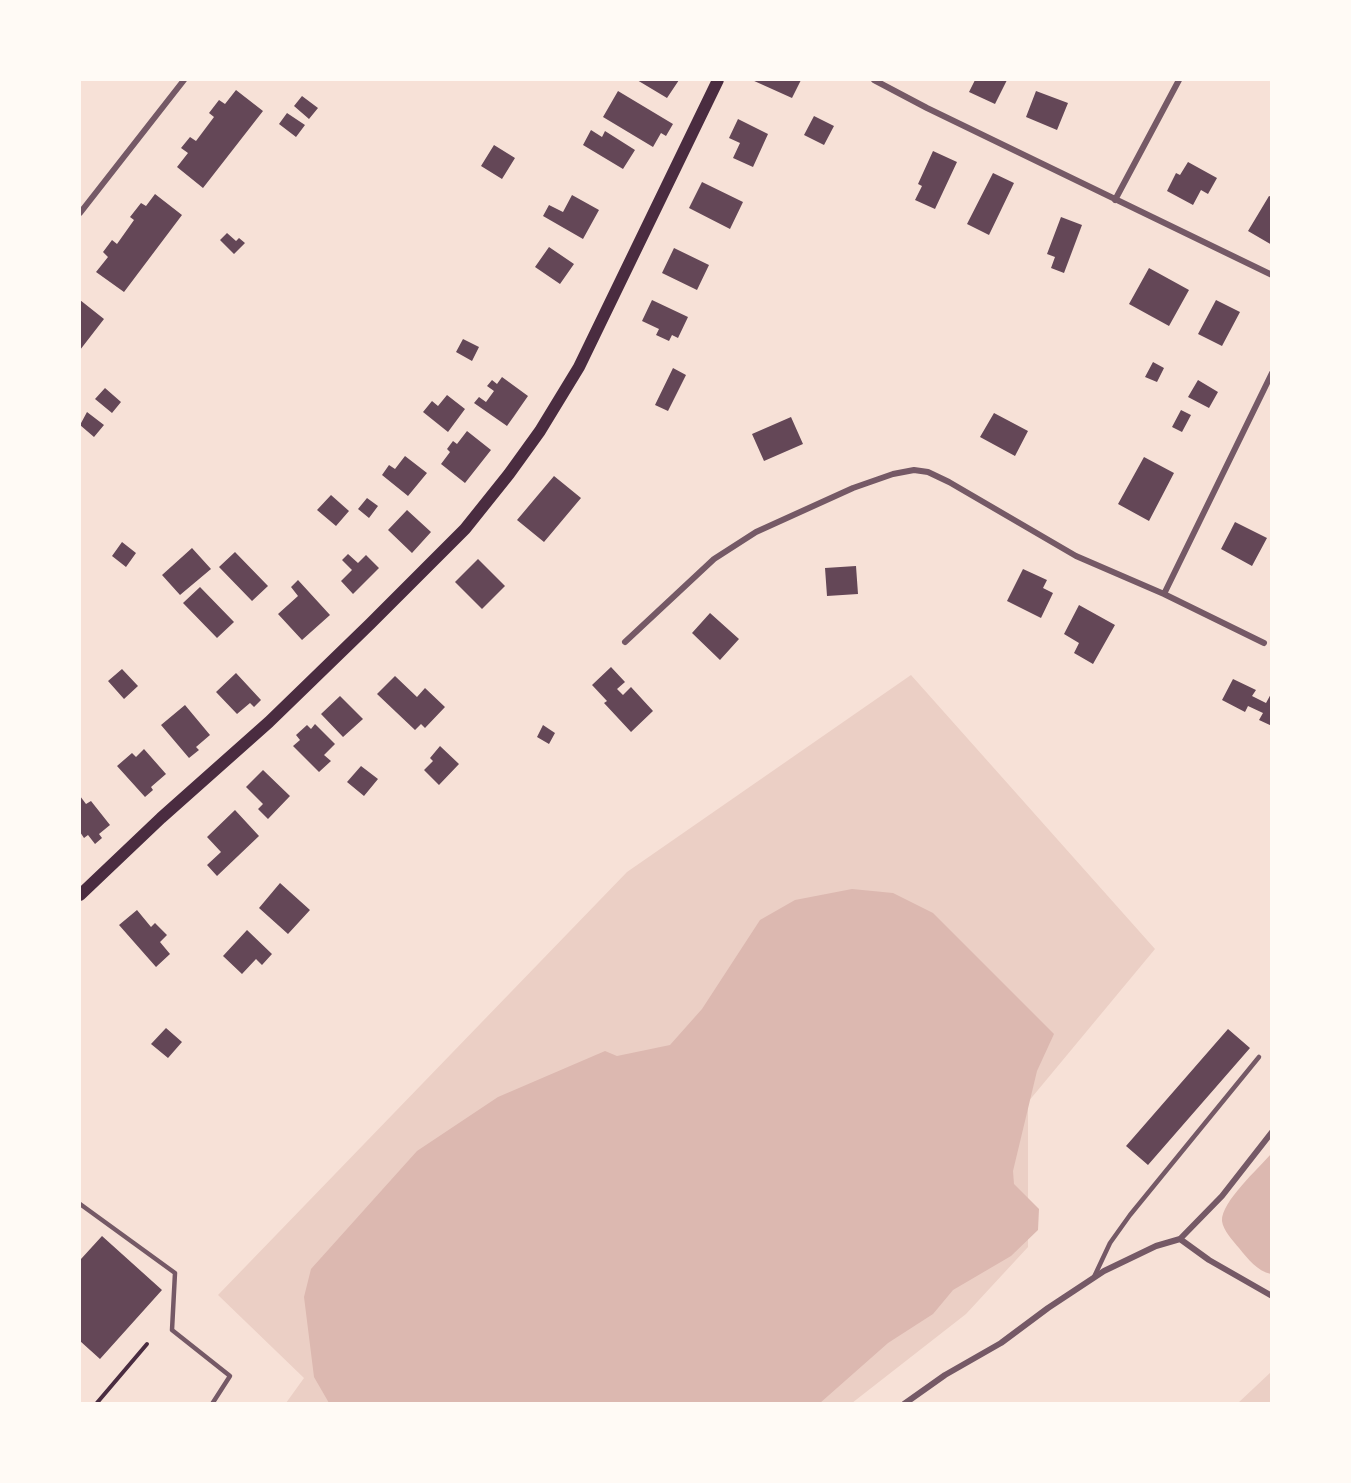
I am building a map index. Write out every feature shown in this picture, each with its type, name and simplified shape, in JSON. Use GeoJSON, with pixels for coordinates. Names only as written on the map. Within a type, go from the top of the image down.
{"type":"FeatureCollection","features":[{"type":"Feature","properties":{"kind":"main road"},"geometry":{"type":"LineString","coordinates":[[80,895],[345,649],[465,529],[509,474],[540,430],[579,367],[718,80]]}},
{"type":"Feature","properties":{"kind":"street"},"geometry":{"type":"LineString","coordinates":[[80,213],[184,80]]}},
{"type":"Feature","properties":{"kind":"street"},"geometry":{"type":"LineString","coordinates":[[874,80],[1115,200],[1272,274]]}},
{"type":"Feature","properties":{"kind":"street"},"geometry":{"type":"LineString","coordinates":[[1115,200],[1179,80]]}},
{"type":"Feature","properties":{"kind":"street"},"geometry":{"type":"LineString","coordinates":[[1164,594],[1272,374]]}},
{"type":"Feature","properties":{"kind":"street"},"geometry":{"type":"LineString","coordinates":[[625,642],[714,559],[756,531],[853,488],[893,474],[914,470],[928,472],[949,482],[1077,556],[1164,594],[1264,643]]}},
{"type":"Feature","properties":{"kind":"street"},"geometry":{"type":"LineString","coordinates":[[904,1404],[945,1375],[1001,1343],[1094,1277],[1156,1246],[1180,1239],[1222,1196],[1272,1132]]}},
{"type":"Feature","properties":{"kind":"street"},"geometry":{"type":"LineString","coordinates":[[1180,1239],[1209,1260],[1272,1296]]}},
{"type":"Feature","properties":{"kind":"lane"},"geometry":{"type":"LineString","coordinates":[[1094,1277],[1110,1243],[1130,1215],[1259,1058]]}},
{"type":"Feature","properties":{"kind":"lane"},"geometry":{"type":"LineString","coordinates":[[80,1204],[175,1273],[172,1330],[230,1376],[212,1404]]}},
{"type":"Feature","properties":{"kind":"path"},"geometry":{"type":"LineString","coordinates":[[96,1404],[147,1344]]}},
{"type":"Feature","properties":{"kind":"shaded area"},"geometry":{"type":"Polygon","coordinates":[[[911,675],[1155,949],[1028,1102],[1028,1247],[966,1314],[852,1403],[286,1403],[304,1378],[218,1295],[627,872],[911,675]]]}},
{"type":"Feature","properties":{"kind":"shaded area"},"geometry":{"type":"Polygon","coordinates":[[[852,889],[893,893],[933,913],[1054,1034],[1037,1071],[1013,1171],[1014,1184],[1039,1209],[1038,1230],[1011,1256],[953,1290],[933,1314],[888,1343],[820,1403],[329,1403],[314,1377],[304,1297],[311,1269],[417,1151],[498,1097],[605,1051],[617,1056],[670,1045],[702,1009],[760,920],[795,900],[852,889]]]}},
{"type":"Feature","properties":{"kind":"shaded area"},"geometry":{"type":"Polygon","coordinates":[[[1271,1154],[1271,1274],[1261,1270],[1249,1260],[1224,1228],[1222,1221],[1223,1213],[1234,1195],[1271,1154]]]}},
{"type":"Feature","properties":{"kind":"shaded area"},"geometry":{"type":"Polygon","coordinates":[[[1271,1372],[1271,1403],[1238,1403],[1271,1372]]]}},
{"type":"Feature","properties":{"kind":"building"},"geometry":{"type":"Polygon","coordinates":[[[637,80],[679,80],[667,98],[637,80]]]}},
{"type":"Feature","properties":{"kind":"building"},"geometry":{"type":"Polygon","coordinates":[[[752,80],[801,80],[792,98],[752,80]]]}},
{"type":"Feature","properties":{"kind":"building"},"geometry":{"type":"Polygon","coordinates":[[[975,80],[1007,80],[995,104],[969,92],[975,80]]]}},
{"type":"Feature","properties":{"kind":"building"},"geometry":{"type":"Polygon","coordinates":[[[236,90],[263,111],[203,188],[177,167],[188,153],[181,148],[190,137],[196,141],[214,117],[209,113],[219,100],[225,104],[236,90]]]}},
{"type":"Feature","properties":{"kind":"building"},"geometry":{"type":"Polygon","coordinates":[[[618,91],[673,124],[666,136],[661,133],[653,147],[603,117],[618,91]]]}},
{"type":"Feature","properties":{"kind":"building"},"geometry":{"type":"Polygon","coordinates":[[[1036,91],[1068,103],[1057,130],[1026,117],[1036,91]]]}},
{"type":"Feature","properties":{"kind":"building"},"geometry":{"type":"Polygon","coordinates":[[[302,96],[318,108],[309,119],[294,106],[302,96]]]}},
{"type":"Feature","properties":{"kind":"building"},"geometry":{"type":"Polygon","coordinates":[[[287,113],[305,125],[296,137],[279,124],[287,113]]]}},
{"type":"Feature","properties":{"kind":"building"},"geometry":{"type":"Polygon","coordinates":[[[814,116],[834,126],[824,145],[804,135],[814,116]]]}},
{"type":"Feature","properties":{"kind":"building"},"geometry":{"type":"Polygon","coordinates":[[[738,119],[768,134],[753,167],[733,158],[740,143],[729,138],[738,119]]]}},
{"type":"Feature","properties":{"kind":"building"},"geometry":{"type":"Polygon","coordinates":[[[591,130],[602,137],[605,131],[635,150],[623,169],[583,145],[591,130]]]}},
{"type":"Feature","properties":{"kind":"building"},"geometry":{"type":"Polygon","coordinates":[[[494,145],[515,158],[502,179],[481,166],[494,145]]]}},
{"type":"Feature","properties":{"kind":"building"},"geometry":{"type":"Polygon","coordinates":[[[933,151],[957,162],[935,209],[915,200],[922,186],[918,184],[933,151]]]}},
{"type":"Feature","properties":{"kind":"building"},"geometry":{"type":"Polygon","coordinates":[[[1188,162],[1217,178],[1208,194],[1201,190],[1193,205],[1167,191],[1176,173],[1180,175],[1188,162]]]}},
{"type":"Feature","properties":{"kind":"building"},"geometry":{"type":"Polygon","coordinates":[[[993,173],[1014,183],[989,235],[967,224],[993,173]]]}},
{"type":"Feature","properties":{"kind":"building"},"geometry":{"type":"Polygon","coordinates":[[[702,182],[743,202],[730,229],[689,208],[702,182]]]}},
{"type":"Feature","properties":{"kind":"building"},"geometry":{"type":"Polygon","coordinates":[[[155,194],[182,215],[124,292],[96,272],[108,257],[103,252],[112,240],[117,244],[134,220],[130,217],[141,203],[146,206],[155,194]]]}},
{"type":"Feature","properties":{"kind":"building"},"geometry":{"type":"Polygon","coordinates":[[[572,195],[599,210],[583,239],[543,216],[549,205],[563,212],[572,195]]]}},
{"type":"Feature","properties":{"kind":"building"},"geometry":{"type":"Polygon","coordinates":[[[1269,196],[1272,197],[1272,245],[1248,231],[1269,196]]]}},
{"type":"Feature","properties":{"kind":"building"},"geometry":{"type":"Polygon","coordinates":[[[1061,217],[1082,225],[1064,273],[1051,268],[1055,257],[1047,254],[1061,217]]]}},
{"type":"Feature","properties":{"kind":"building"},"geometry":{"type":"Polygon","coordinates":[[[227,233],[236,241],[239,238],[245,243],[234,254],[220,240],[227,233]]]}},
{"type":"Feature","properties":{"kind":"building"},"geometry":{"type":"Polygon","coordinates":[[[549,247],[574,264],[560,284],[535,267],[549,247]]]}},
{"type":"Feature","properties":{"kind":"building"},"geometry":{"type":"Polygon","coordinates":[[[674,248],[709,265],[697,290],[662,273],[674,248]]]}},
{"type":"Feature","properties":{"kind":"building"},"geometry":{"type":"Polygon","coordinates":[[[1149,268],[1189,290],[1169,326],[1129,304],[1149,268]]]}},
{"type":"Feature","properties":{"kind":"building"},"geometry":{"type":"Polygon","coordinates":[[[80,300],[104,319],[80,350],[80,300]]]}},
{"type":"Feature","properties":{"kind":"building"},"geometry":{"type":"Polygon","coordinates":[[[652,300],[688,317],[678,338],[672,335],[669,341],[656,335],[659,329],[642,321],[652,300]]]}},
{"type":"Feature","properties":{"kind":"building"},"geometry":{"type":"Polygon","coordinates":[[[1216,300],[1240,312],[1222,346],[1198,334],[1216,300]]]}},
{"type":"Feature","properties":{"kind":"building"},"geometry":{"type":"Polygon","coordinates":[[[463,339],[479,347],[472,361],[456,352],[463,339]]]}},
{"type":"Feature","properties":{"kind":"building"},"geometry":{"type":"Polygon","coordinates":[[[1153,362],[1164,368],[1157,382],[1145,377],[1153,362]]]}},
{"type":"Feature","properties":{"kind":"building"},"geometry":{"type":"Polygon","coordinates":[[[673,368],[686,375],[668,411],[655,405],[673,368]]]}},
{"type":"Feature","properties":{"kind":"building"},"geometry":{"type":"Polygon","coordinates":[[[502,377],[528,396],[507,426],[474,403],[479,397],[486,402],[494,391],[487,386],[492,380],[497,384],[502,377]]]}},
{"type":"Feature","properties":{"kind":"building"},"geometry":{"type":"Polygon","coordinates":[[[1198,380],[1218,392],[1209,408],[1188,397],[1198,380]]]}},
{"type":"Feature","properties":{"kind":"building"},"geometry":{"type":"Polygon","coordinates":[[[105,388],[121,402],[112,413],[95,399],[105,388]]]}},
{"type":"Feature","properties":{"kind":"building"},"geometry":{"type":"Polygon","coordinates":[[[447,395],[465,409],[448,432],[423,412],[432,401],[438,406],[447,395]]]}},
{"type":"Feature","properties":{"kind":"building"},"geometry":{"type":"Polygon","coordinates":[[[1181,410],[1191,415],[1182,432],[1172,427],[1181,410]]]}},
{"type":"Feature","properties":{"kind":"building"},"geometry":{"type":"Polygon","coordinates":[[[87,412],[104,425],[94,437],[80,425],[87,412]]]}},
{"type":"Feature","properties":{"kind":"building"},"geometry":{"type":"Polygon","coordinates":[[[994,413],[1028,431],[1015,456],[980,437],[994,413]]]}},
{"type":"Feature","properties":{"kind":"building"},"geometry":{"type":"Polygon","coordinates":[[[791,417],[803,444],[764,461],[752,434],[791,417]]]}},
{"type":"Feature","properties":{"kind":"building"},"geometry":{"type":"Polygon","coordinates":[[[467,431],[491,450],[465,483],[441,464],[450,452],[447,449],[453,441],[457,444],[467,431]]]}},
{"type":"Feature","properties":{"kind":"building"},"geometry":{"type":"Polygon","coordinates":[[[405,456],[427,473],[408,496],[382,475],[389,465],[395,469],[405,456]]]}},
{"type":"Feature","properties":{"kind":"building"},"geometry":{"type":"Polygon","coordinates":[[[1144,457],[1174,473],[1149,521],[1118,504],[1144,457]]]}},
{"type":"Feature","properties":{"kind":"building"},"geometry":{"type":"Polygon","coordinates":[[[554,476],[581,498],[544,542],[517,520],[554,476]]]}},
{"type":"Feature","properties":{"kind":"building"},"geometry":{"type":"Polygon","coordinates":[[[331,495],[349,511],[336,526],[317,510],[331,495]]]}},
{"type":"Feature","properties":{"kind":"building"},"geometry":{"type":"Polygon","coordinates":[[[367,498],[378,506],[369,518],[358,509],[367,498]]]}},
{"type":"Feature","properties":{"kind":"building"},"geometry":{"type":"Polygon","coordinates":[[[407,510],[431,532],[412,553],[388,530],[407,510]]]}},
{"type":"Feature","properties":{"kind":"building"},"geometry":{"type":"Polygon","coordinates":[[[1235,522],[1267,538],[1252,566],[1221,549],[1235,522]]]}},
{"type":"Feature","properties":{"kind":"building"},"geometry":{"type":"Polygon","coordinates":[[[122,542],[136,553],[126,567],[112,556],[122,542]]]}},
{"type":"Feature","properties":{"kind":"building"},"geometry":{"type":"Polygon","coordinates":[[[192,548],[211,569],[180,595],[162,575],[192,548]]]}},
{"type":"Feature","properties":{"kind":"building"},"geometry":{"type":"Polygon","coordinates":[[[235,552],[268,586],[252,601],[219,567],[235,552]]]}},
{"type":"Feature","properties":{"kind":"building"},"geometry":{"type":"Polygon","coordinates":[[[348,554],[358,563],[366,555],[379,568],[353,594],[341,581],[352,570],[342,560],[348,554]]]}},
{"type":"Feature","properties":{"kind":"building"},"geometry":{"type":"Polygon","coordinates":[[[478,559],[505,586],[482,609],[455,582],[478,559]]]}},
{"type":"Feature","properties":{"kind":"building"},"geometry":{"type":"Polygon","coordinates":[[[856,566],[858,594],[827,596],[825,568],[856,566]]]}},
{"type":"Feature","properties":{"kind":"building"},"geometry":{"type":"Polygon","coordinates":[[[1023,569],[1047,580],[1043,588],[1053,593],[1041,618],[1007,601],[1023,569]]]}},
{"type":"Feature","properties":{"kind":"building"},"geometry":{"type":"Polygon","coordinates":[[[298,580],[330,615],[302,640],[278,614],[298,596],[291,587],[298,580]]]}},
{"type":"Feature","properties":{"kind":"building"},"geometry":{"type":"Polygon","coordinates":[[[200,587],[234,622],[217,638],[183,603],[200,587]]]}},
{"type":"Feature","properties":{"kind":"building"},"geometry":{"type":"Polygon","coordinates":[[[1079,605],[1115,625],[1093,664],[1074,653],[1079,643],[1064,634],[1079,605]]]}},
{"type":"Feature","properties":{"kind":"building"},"geometry":{"type":"Polygon","coordinates":[[[710,613],[739,639],[720,660],[692,633],[710,613]]]}},
{"type":"Feature","properties":{"kind":"building"},"geometry":{"type":"Polygon","coordinates":[[[611,667],[625,682],[617,689],[623,695],[631,687],[653,711],[631,732],[604,703],[607,701],[592,685],[611,667]]]}},
{"type":"Feature","properties":{"kind":"building"},"geometry":{"type":"Polygon","coordinates":[[[122,669],[138,686],[124,699],[108,681],[122,669]]]}},
{"type":"Feature","properties":{"kind":"building"},"geometry":{"type":"Polygon","coordinates":[[[236,673],[261,700],[254,707],[250,703],[237,714],[216,692],[236,673]]]}},
{"type":"Feature","properties":{"kind":"building"},"geometry":{"type":"Polygon","coordinates":[[[395,676],[417,697],[425,688],[445,707],[425,728],[421,724],[415,730],[377,694],[395,676]]]}},
{"type":"Feature","properties":{"kind":"building"},"geometry":{"type":"Polygon","coordinates":[[[1233,679],[1256,690],[1252,696],[1266,703],[1272,692],[1272,726],[1259,720],[1263,713],[1248,706],[1245,712],[1222,700],[1233,679]]]}},
{"type":"Feature","properties":{"kind":"building"},"geometry":{"type":"Polygon","coordinates":[[[340,696],[363,719],[343,737],[321,714],[340,696]]]}},
{"type":"Feature","properties":{"kind":"building"},"geometry":{"type":"Polygon","coordinates":[[[185,705],[210,735],[196,747],[199,750],[189,758],[161,725],[185,705]]]}},
{"type":"Feature","properties":{"kind":"building"},"geometry":{"type":"Polygon","coordinates":[[[315,724],[335,744],[324,755],[331,761],[319,772],[293,746],[300,740],[296,735],[307,725],[311,729],[315,724]]]}},
{"type":"Feature","properties":{"kind":"building"},"geometry":{"type":"Polygon","coordinates":[[[543,725],[555,733],[549,744],[537,737],[543,725]]]}},
{"type":"Feature","properties":{"kind":"building"},"geometry":{"type":"Polygon","coordinates":[[[440,746],[459,764],[439,785],[424,770],[433,761],[430,758],[440,746]]]}},
{"type":"Feature","properties":{"kind":"building"},"geometry":{"type":"Polygon","coordinates":[[[144,749],[166,774],[151,787],[153,790],[145,797],[117,766],[132,753],[136,757],[144,749]]]}},
{"type":"Feature","properties":{"kind":"building"},"geometry":{"type":"Polygon","coordinates":[[[361,766],[378,779],[364,796],[347,782],[361,766]]]}},
{"type":"Feature","properties":{"kind":"building"},"geometry":{"type":"Polygon","coordinates":[[[263,770],[290,796],[268,819],[258,809],[263,804],[246,787],[263,770]]]}},
{"type":"Feature","properties":{"kind":"building"},"geometry":{"type":"Polygon","coordinates":[[[80,796],[86,804],[91,801],[110,825],[99,834],[102,838],[95,844],[88,835],[84,838],[80,832],[80,796]]]}},
{"type":"Feature","properties":{"kind":"building"},"geometry":{"type":"Polygon","coordinates":[[[235,810],[259,836],[217,876],[207,865],[221,852],[207,837],[235,810]]]}},
{"type":"Feature","properties":{"kind":"building"},"geometry":{"type":"Polygon","coordinates":[[[280,883],[310,910],[288,934],[259,908],[280,883]]]}},
{"type":"Feature","properties":{"kind":"building"},"geometry":{"type":"Polygon","coordinates":[[[137,910],[151,927],[155,923],[167,935],[160,942],[170,954],[156,967],[119,925],[137,910]]]}},
{"type":"Feature","properties":{"kind":"building"},"geometry":{"type":"Polygon","coordinates":[[[247,930],[272,954],[262,965],[256,959],[242,974],[223,956],[247,930]]]}},
{"type":"Feature","properties":{"kind":"building"},"geometry":{"type":"Polygon","coordinates":[[[166,1028],[182,1042],[168,1058],[151,1044],[166,1028]]]}},
{"type":"Feature","properties":{"kind":"building"},"geometry":{"type":"Polygon","coordinates":[[[1228,1029],[1250,1048],[1148,1165],[1126,1146],[1228,1029]]]}},
{"type":"Feature","properties":{"kind":"building"},"geometry":{"type":"Polygon","coordinates":[[[102,1236],[162,1290],[100,1359],[80,1341],[80,1258],[102,1236]]]}}]}
